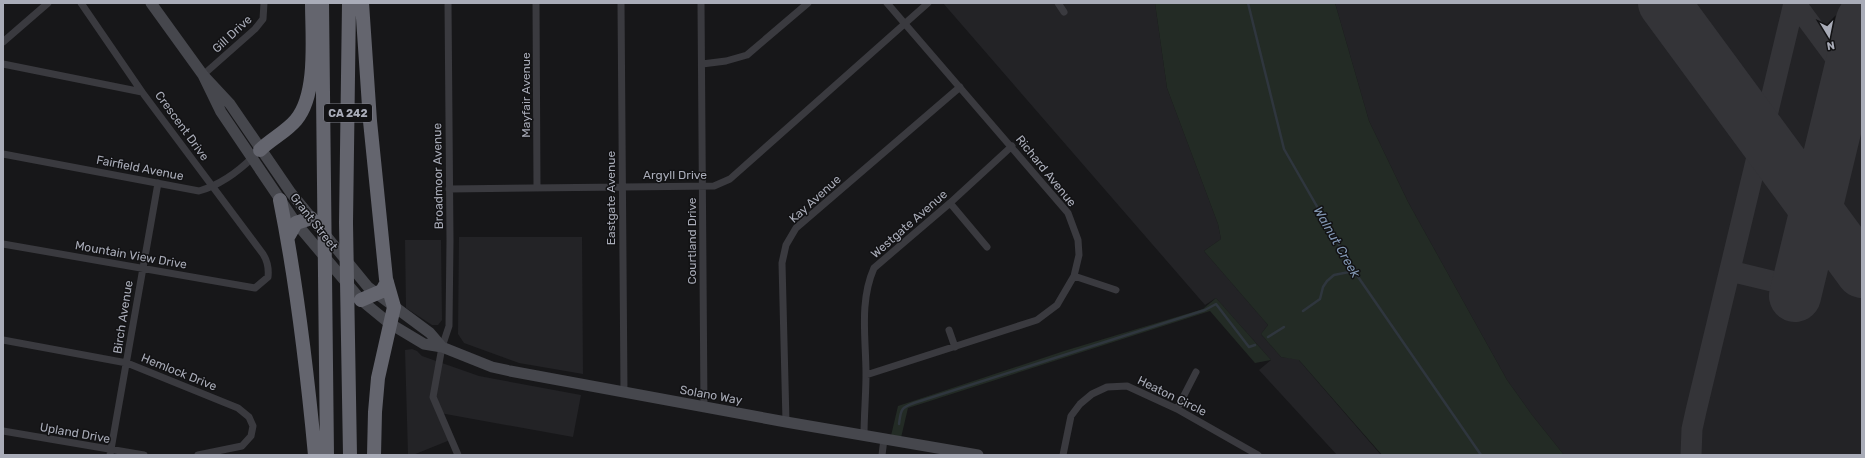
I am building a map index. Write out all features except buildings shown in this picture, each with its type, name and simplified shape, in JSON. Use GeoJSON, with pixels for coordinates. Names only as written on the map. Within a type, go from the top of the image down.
{"type":"FeatureCollection","features":[{"type":"Feature","properties":{"kind":"highway"},"geometry":{"type":"LineString","coordinates":[[256,154],[296,120],[304,109],[309,96],[311,80],[312,3]]}},
{"type":"Feature","properties":{"kind":"highway","name":"CA 242"},"geometry":{"type":"LineString","coordinates":[[322,3],[323,204],[327,325],[327,455]]}},
{"type":"Feature","properties":{"kind":"highway","name":"CA 242"},"geometry":{"type":"LineString","coordinates":[[349,3],[346,223],[350,455]]}},
{"type":"Feature","properties":{"kind":"highway"},"geometry":{"type":"LineString","coordinates":[[362,3],[370,121],[386,282],[394,307],[389,323],[378,378],[375,412],[374,455]]}},
{"type":"Feature","properties":{"kind":"highway"},"geometry":{"type":"LineString","coordinates":[[280,200],[288,237],[308,387],[314,455]]}},
{"type":"Feature","properties":{"kind":"highway"},"geometry":{"type":"LineString","coordinates":[[288,237],[296,223],[311,218]]}},
{"type":"Feature","properties":{"kind":"highway"},"geometry":{"type":"LineString","coordinates":[[361,300],[382,291],[386,282]]}},
{"type":"Feature","properties":{"kind":"street"},"geometry":{"type":"LineString","coordinates":[[3,42],[48,3]]}},
{"type":"Feature","properties":{"kind":"street"},"geometry":{"type":"LineString","coordinates":[[80,3],[142,92]]}},
{"type":"Feature","properties":{"kind":"street","name":"Grant Street"},"geometry":{"type":"LineString","coordinates":[[152,3],[203,75],[230,104],[280,200],[296,223],[361,300],[389,323],[424,344],[442,347]]}},
{"type":"Feature","properties":{"kind":"street","name":"Gill Drive"},"geometry":{"type":"LineString","coordinates":[[203,75],[255,29],[263,19],[264,3]]}},
{"type":"Feature","properties":{"kind":"street","name":"Broadmoor Avenue"},"geometry":{"type":"LineString","coordinates":[[442,347],[449,326],[448,3]]}},
{"type":"Feature","properties":{"kind":"street","name":"Mayfair Avenue"},"geometry":{"type":"LineString","coordinates":[[536,3],[537,187]]}},
{"type":"Feature","properties":{"kind":"street","name":"Eastgate Avenue"},"geometry":{"type":"LineString","coordinates":[[621,3],[624,392]]}},
{"type":"Feature","properties":{"kind":"street","name":"Courtland Drive"},"geometry":{"type":"LineString","coordinates":[[702,3],[704,407]]}},
{"type":"Feature","properties":{"kind":"street"},"geometry":{"type":"LineString","coordinates":[[702,64],[726,61],[747,55],[808,3]]}},
{"type":"Feature","properties":{"kind":"street","name":"Richard Avenue"},"geometry":{"type":"LineString","coordinates":[[866,375],[1037,320],[1057,305],[1074,276],[1079,255],[1078,240],[1068,213],[1012,146],[887,3]]}},
{"type":"Feature","properties":{"kind":"street","name":"Argyll Drive"},"geometry":{"type":"LineString","coordinates":[[449,188],[714,186],[730,179],[928,3]]}},
{"type":"Feature","properties":{"kind":"street"},"geometry":{"type":"LineString","coordinates":[[1058,3],[1064,12]]}},
{"type":"Feature","properties":{"kind":"street","name":"Crescent Drive"},"geometry":{"type":"LineString","coordinates":[[3,64],[142,92],[267,260],[269,268],[268,278],[255,288]]}},
{"type":"Feature","properties":{"kind":"street","name":"Kay Avenue"},"geometry":{"type":"LineString","coordinates":[[786,422],[782,263],[786,245],[796,228],[960,87]]}},
{"type":"Feature","properties":{"kind":"street","name":"Westgate Avenue"},"geometry":{"type":"LineString","coordinates":[[864,436],[866,375],[864,302],[867,284],[874,268],[950,203],[1012,146]]}},
{"type":"Feature","properties":{"kind":"street","name":"Fairfield Avenue"},"geometry":{"type":"LineString","coordinates":[[3,154],[158,182],[199,191],[213,187],[256,154]]}},
{"type":"Feature","properties":{"kind":"street","name":"Grant Street"},"geometry":{"type":"LineString","coordinates":[[256,154],[291,193],[368,287],[430,333],[442,347]]}},
{"type":"Feature","properties":{"kind":"street","name":"Birch Avenue"},"geometry":{"type":"LineString","coordinates":[[110,453],[158,182]]}},
{"type":"Feature","properties":{"kind":"street"},"geometry":{"type":"LineString","coordinates":[[950,203],[987,247]]}},
{"type":"Feature","properties":{"kind":"street","name":"Mountain View Drive"},"geometry":{"type":"LineString","coordinates":[[3,244],[255,288]]}},
{"type":"Feature","properties":{"kind":"street"},"geometry":{"type":"LineString","coordinates":[[1074,276],[1116,290]]}},
{"type":"Feature","properties":{"kind":"street"},"geometry":{"type":"LineString","coordinates":[[949,330],[955,347]]}},
{"type":"Feature","properties":{"kind":"street","name":"Hemlock Drive"},"geometry":{"type":"LineString","coordinates":[[3,340],[127,363],[238,408],[250,417],[253,426],[251,436],[242,446],[198,455]]}},
{"type":"Feature","properties":{"kind":"street"},"geometry":{"type":"LineString","coordinates":[[442,347],[433,397],[458,455]]}},
{"type":"Feature","properties":{"kind":"street","name":"Solano Way"},"geometry":{"type":"LineString","coordinates":[[442,347],[492,367],[786,422],[978,455]]}},
{"type":"Feature","properties":{"kind":"street"},"geometry":{"type":"LineString","coordinates":[[1177,409],[1196,372]]}},
{"type":"Feature","properties":{"kind":"street","name":"Heaton Circle"},"geometry":{"type":"LineString","coordinates":[[1063,455],[1071,416],[1080,404],[1092,394],[1108,387],[1127,386],[1177,409],[1258,455]]}},
{"type":"Feature","properties":{"kind":"street","name":"Upland Drive"},"geometry":{"type":"LineString","coordinates":[[3,431],[110,453],[144,455]]}},
{"type":"Feature","properties":{"kind":"street"},"geometry":{"type":"LineString","coordinates":[[882,455],[884,439]]}},
{"type":"Feature","properties":{"kind":"shaded area"},"geometry":{"type":"Polygon","coordinates":[[[943,3],[1155,3],[1167,88],[1218,224],[1221,239],[1204,251],[1268,325],[1261,334],[1281,357],[1298,359],[1381,455],[1337,455],[1259,370],[1271,360],[1216,298],[1205,305],[943,3]]]}},
{"type":"Feature","properties":{"kind":"shaded area"},"geometry":{"type":"Polygon","coordinates":[[[1155,3],[1335,3],[1369,121],[1408,202],[1507,380],[1532,415],[1564,455],[1382,455],[1299,360],[1281,357],[1261,334],[1268,325],[1204,251],[1221,239],[1218,224],[1167,88],[1155,3]]]}},
{"type":"Feature","properties":{"kind":"shaded area"},"geometry":{"type":"Polygon","coordinates":[[[1335,3],[1862,3],[1862,455],[1564,455],[1532,415],[1507,380],[1408,202],[1369,121],[1335,3]]]}},
{"type":"Feature","properties":{"kind":"shaded area"},"geometry":{"type":"Polygon","coordinates":[[[459,237],[582,237],[583,374],[519,363],[464,343],[458,334],[459,237]]]}},
{"type":"Feature","properties":{"kind":"shaded area"},"geometry":{"type":"Polygon","coordinates":[[[405,240],[441,240],[442,320],[438,325],[432,325],[406,308],[405,240]]]}},
{"type":"Feature","properties":{"kind":"shaded area"},"geometry":{"type":"Polygon","coordinates":[[[1216,298],[1271,360],[1255,363],[1210,311],[908,408],[900,442],[890,440],[898,406],[1064,351],[1203,309],[1216,298]]]}},
{"type":"Feature","properties":{"kind":"shaded area"},"geometry":{"type":"Polygon","coordinates":[[[412,349],[417,351],[422,356],[479,376],[581,395],[573,437],[440,413],[450,440],[413,455],[408,455],[405,350],[412,349]]]}},
{"type":"Feature","properties":{"kind":"waterway","name":"Walnut Creek"},"geometry":{"type":"LineString","coordinates":[[1248,3],[1284,149],[1354,271],[1481,455]]}},
{"type":"Feature","properties":{"kind":"waterway"},"geometry":{"type":"LineString","coordinates":[[1303,311],[1320,299],[1323,287],[1334,275],[1354,271]]}},
{"type":"Feature","properties":{"kind":"waterway"},"geometry":{"type":"LineString","coordinates":[[899,424],[902,410],[906,406],[1205,310],[1216,304],[1249,347],[1255,345]]}},
{"type":"Feature","properties":{"kind":"waterway"},"geometry":{"type":"LineString","coordinates":[[1268,337],[1284,327]]}},
{"type":"Feature","properties":{"kind":"taxiway"},"geometry":{"type":"LineString","coordinates":[[1691,455],[1692,429],[1696,411],[1794,3]]}},
{"type":"Feature","properties":{"kind":"taxiway"},"geometry":{"type":"LineString","coordinates":[[1795,3],[1849,76]]}},
{"type":"Feature","properties":{"kind":"taxiway"},"geometry":{"type":"LineString","coordinates":[[1730,271],[1797,287]]}},
{"type":"Feature","properties":{"kind":"runway"},"geometry":{"type":"LineString","coordinates":[[1664,3],[1862,272]]}},
{"type":"Feature","properties":{"kind":"runway"},"geometry":{"type":"LineString","coordinates":[[1795,296],[1862,20]]}}]}
